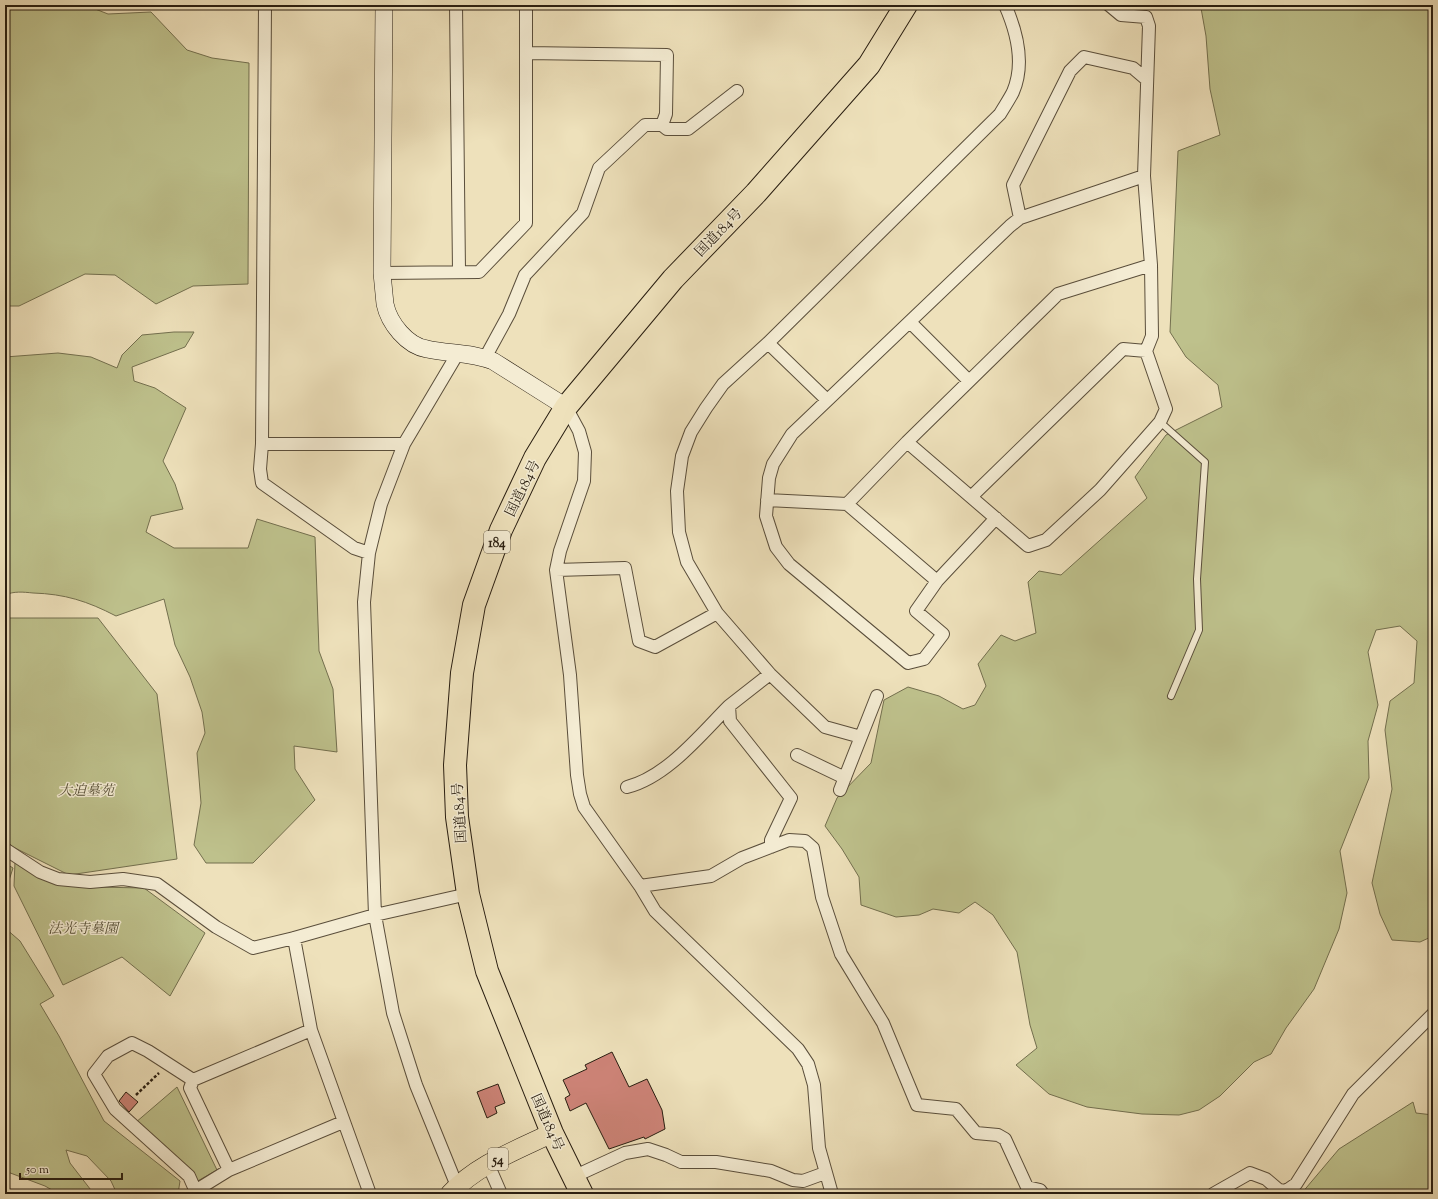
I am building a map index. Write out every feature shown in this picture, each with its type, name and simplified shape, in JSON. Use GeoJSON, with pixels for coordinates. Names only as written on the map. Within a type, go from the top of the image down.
{"type":"FeatureCollection","features":[{"type":"Feature","properties":{"kind":"highway","name":"国道184号"},"geometry":{"type":"LineString","coordinates":[[577,1186],[552,1133],[487,971],[468,894],[457,817],[455,766],[462,673],[474,605],[501,530],[535,458],[566,407],[673,279],[756,193],[869,65],[906,5]]}},
{"type":"Feature","properties":{"kind":"main road","name":"54"},"geometry":{"type":"LineString","coordinates":[[454,1190],[488,1164],[552,1133]]}},
{"type":"Feature","properties":{"kind":"street"},"geometry":{"type":"LineString","coordinates":[[265,5],[262,444],[260,469],[262,483],[354,548],[369,552]]}},
{"type":"Feature","properties":{"kind":"street"},"geometry":{"type":"LineString","coordinates":[[384,5],[382,273],[386,305],[398,330],[411,344],[426,349],[472,354],[493,361],[566,407],[579,431],[585,452],[584,481],[560,551],[556,570],[570,675],[577,775],[584,807],[640,886],[655,910],[798,1049],[808,1064],[814,1084],[819,1148],[832,1194]]}},
{"type":"Feature","properties":{"kind":"street"},"geometry":{"type":"LineString","coordinates":[[456,5],[459,271]]}},
{"type":"Feature","properties":{"kind":"street"},"geometry":{"type":"LineString","coordinates":[[382,273],[459,271],[479,272],[526,223],[526,5]]}},
{"type":"Feature","properties":{"kind":"street"},"geometry":{"type":"LineString","coordinates":[[861,737],[825,727],[770,674],[716,613],[687,562],[678,532],[677,491],[682,456],[691,432],[719,390],[1000,114],[1012,93],[1018,75],[1019,56],[1014,32],[1005,5]]}},
{"type":"Feature","properties":{"kind":"street"},"geometry":{"type":"LineString","coordinates":[[907,442],[1028,546],[1046,540],[1100,490],[1160,422],[1166,409],[1146,351],[1152,336],[1151,265],[1144,176],[1148,26],[1146,17],[1122,15],[1109,5]]}},
{"type":"Feature","properties":{"kind":"street"},"geometry":{"type":"LineString","coordinates":[[526,52],[667,55],[666,114],[662,125]]}},
{"type":"Feature","properties":{"kind":"street"},"geometry":{"type":"LineString","coordinates":[[1020,218],[1013,185],[1070,71],[1084,57],[1133,68],[1146,79]]}},
{"type":"Feature","properties":{"kind":"street"},"geometry":{"type":"LineString","coordinates":[[485,358],[509,314],[525,275],[583,213],[599,168],[645,125],[662,125],[667,129],[688,129],[737,91]]}},
{"type":"Feature","properties":{"kind":"street"},"geometry":{"type":"LineString","coordinates":[[996,518],[937,580],[916,611],[943,634],[924,659],[908,662],[789,564],[776,547],[766,516],[772,464],[792,434],[1020,218],[1144,176]]}},
{"type":"Feature","properties":{"kind":"street"},"geometry":{"type":"LineString","coordinates":[[847,504],[907,442],[1058,294],[1151,265]]}},
{"type":"Feature","properties":{"kind":"street"},"geometry":{"type":"LineString","coordinates":[[910,322],[969,381]]}},
{"type":"Feature","properties":{"kind":"street"},"geometry":{"type":"LineString","coordinates":[[768,343],[828,400]]}},
{"type":"Feature","properties":{"kind":"street"},"geometry":{"type":"LineString","coordinates":[[971,497],[1123,349],[1146,351]]}},
{"type":"Feature","properties":{"kind":"street"},"geometry":{"type":"LineString","coordinates":[[454,1190],[416,1085],[393,1013],[375,915],[364,602],[369,552],[381,504],[404,444],[458,353]]}},
{"type":"Feature","properties":{"kind":"street"},"geometry":{"type":"LineString","coordinates":[[262,444],[404,444]]}},
{"type":"Feature","properties":{"kind":"street"},"geometry":{"type":"LineString","coordinates":[[767,500],[847,504],[937,580]]}},
{"type":"Feature","properties":{"kind":"street"},"geometry":{"type":"LineString","coordinates":[[556,570],[625,568],[639,641],[655,646],[716,613]]}},
{"type":"Feature","properties":{"kind":"street"},"geometry":{"type":"LineString","coordinates":[[628,787],[638,784],[672,763],[729,706],[770,674]]}},
{"type":"Feature","properties":{"kind":"street"},"geometry":{"type":"LineString","coordinates":[[797,755],[843,784],[877,696]]}},
{"type":"Feature","properties":{"kind":"street"},"geometry":{"type":"LineString","coordinates":[[729,706],[730,721],[791,798],[771,840],[771,847]]}},
{"type":"Feature","properties":{"kind":"street"},"geometry":{"type":"LineString","coordinates":[[640,886],[711,876],[742,858],[789,840],[806,841],[812,848],[822,897],[841,954],[883,1023],[917,1105],[956,1109],[976,1133],[998,1135],[1005,1139],[1027,1187],[1040,1190],[1043,1194]]}},
{"type":"Feature","properties":{"kind":"street"},"geometry":{"type":"LineString","coordinates":[[5,849],[40,872],[58,879],[90,882],[123,879],[157,884],[216,927],[252,948],[294,938],[375,915],[468,894]]}},
{"type":"Feature","properties":{"kind":"street"},"geometry":{"type":"LineString","coordinates":[[294,938],[311,1030],[370,1194]]}},
{"type":"Feature","properties":{"kind":"street"},"geometry":{"type":"LineString","coordinates":[[1213,1194],[1250,1173],[1266,1179],[1279,1190],[1286,1192],[1296,1184],[1353,1094],[1433,1014]]}},
{"type":"Feature","properties":{"kind":"street"},"geometry":{"type":"LineString","coordinates":[[229,1170],[190,1088],[193,1080],[311,1030]]}},
{"type":"Feature","properties":{"kind":"street"},"geometry":{"type":"LineString","coordinates":[[193,1080],[148,1051],[132,1043],[108,1056],[94,1074],[115,1109],[189,1176],[196,1192],[229,1170],[343,1122]]}},
{"type":"Feature","properties":{"kind":"street"},"geometry":{"type":"LineString","coordinates":[[577,1186],[625,1153],[648,1149],[681,1162],[716,1162],[771,1171],[793,1180],[803,1181],[825,1173]]}},
{"type":"Feature","properties":{"kind":"street"},"geometry":{"type":"LineString","coordinates":[[488,1164],[500,1194]]}},
{"type":"Feature","properties":{"kind":"lane"},"geometry":{"type":"LineString","coordinates":[[1160,422],[1205,462],[1197,579],[1199,630],[1171,696]]}},
{"type":"Feature","properties":{"kind":"path"},"geometry":{"type":"LineString","coordinates":[[136,1095],[168,1064]]}},
{"type":"Feature","properties":{"kind":"green space"},"geometry":{"type":"Polygon","coordinates":[[[5,5],[85,5],[108,14],[151,12],[187,50],[212,58],[249,63],[248,284],[193,286],[156,304],[115,275],[85,274],[19,306],[5,306],[5,5]]]}},
{"type":"Feature","properties":{"kind":"green space"},"geometry":{"type":"Polygon","coordinates":[[[1204,5],[1433,5],[1433,936],[1420,942],[1392,940],[1380,914],[1372,883],[1392,789],[1385,730],[1390,701],[1414,683],[1417,641],[1400,626],[1376,630],[1368,652],[1378,705],[1368,741],[1369,778],[1340,851],[1347,893],[1339,929],[1314,989],[1286,1028],[1271,1054],[1254,1062],[1220,1096],[1199,1110],[1179,1115],[1142,1114],[1087,1107],[1049,1094],[1016,1065],[1037,1048],[1030,1025],[1017,952],[993,915],[975,902],[959,913],[933,909],[919,915],[896,917],[861,905],[859,877],[842,849],[825,826],[837,798],[871,763],[884,700],[908,687],[939,696],[963,709],[975,705],[986,686],[978,664],[1001,635],[1015,641],[1036,633],[1028,582],[1039,571],[1061,575],[1147,498],[1135,477],[1166,435],[1222,407],[1218,385],[1186,357],[1170,332],[1178,151],[1220,135],[1210,89],[1206,36],[1201,8],[1204,5]]]}},
{"type":"Feature","properties":{"kind":"green space"},"geometry":{"type":"Polygon","coordinates":[[[194,332],[185,347],[132,367],[134,381],[155,388],[186,408],[163,461],[175,484],[183,509],[151,516],[146,532],[174,548],[248,548],[257,519],[315,537],[319,651],[333,689],[337,752],[294,746],[295,769],[315,800],[253,863],[206,863],[194,845],[201,803],[197,753],[205,733],[202,712],[190,677],[175,645],[164,599],[116,616],[85,602],[66,597],[22,592],[5,595],[5,357],[58,353],[91,357],[117,368],[122,355],[142,335],[194,332]]]}},
{"type":"Feature","properties":{"kind":"green space","name":"大迫墓苑"},"geometry":{"type":"Polygon","coordinates":[[[5,618],[98,618],[157,694],[177,859],[69,875],[13,847],[5,841],[5,618]]]}},
{"type":"Feature","properties":{"kind":"green space","name":"法光寺墓園"},"geometry":{"type":"Polygon","coordinates":[[[15,862],[96,887],[144,888],[205,933],[170,996],[122,957],[63,985],[14,886],[15,862]]]}},
{"type":"Feature","properties":{"kind":"green space"},"geometry":{"type":"Polygon","coordinates":[[[5,863],[13,868],[5,893],[5,863]]]}},
{"type":"Feature","properties":{"kind":"green space"},"geometry":{"type":"Polygon","coordinates":[[[5,928],[20,941],[54,996],[40,1004],[59,1036],[104,1121],[180,1181],[178,1194],[117,1194],[111,1181],[87,1156],[66,1150],[70,1163],[94,1194],[59,1194],[45,1186],[5,1171],[5,928]]]}},
{"type":"Feature","properties":{"kind":"green space"},"geometry":{"type":"Polygon","coordinates":[[[177,1087],[217,1170],[196,1182],[135,1123],[177,1087]]]}},
{"type":"Feature","properties":{"kind":"green space"},"geometry":{"type":"Polygon","coordinates":[[[1413,1102],[1416,1113],[1433,1115],[1433,1194],[1301,1194],[1339,1149],[1413,1102]]]}},
{"type":"Feature","properties":{"kind":"building"},"geometry":{"type":"Polygon","coordinates":[[[612,1052],[629,1087],[647,1079],[662,1110],[665,1129],[645,1139],[644,1137],[609,1149],[586,1103],[570,1111],[565,1098],[570,1095],[563,1080],[587,1069],[585,1065],[612,1052]]]}},
{"type":"Feature","properties":{"kind":"building"},"geometry":{"type":"Polygon","coordinates":[[[498,1084],[505,1103],[495,1107],[497,1113],[487,1118],[477,1092],[498,1084]]]}},
{"type":"Feature","properties":{"kind":"building"},"geometry":{"type":"Polygon","coordinates":[[[126,1092],[138,1102],[129,1112],[119,1101],[126,1092]]]}}]}
